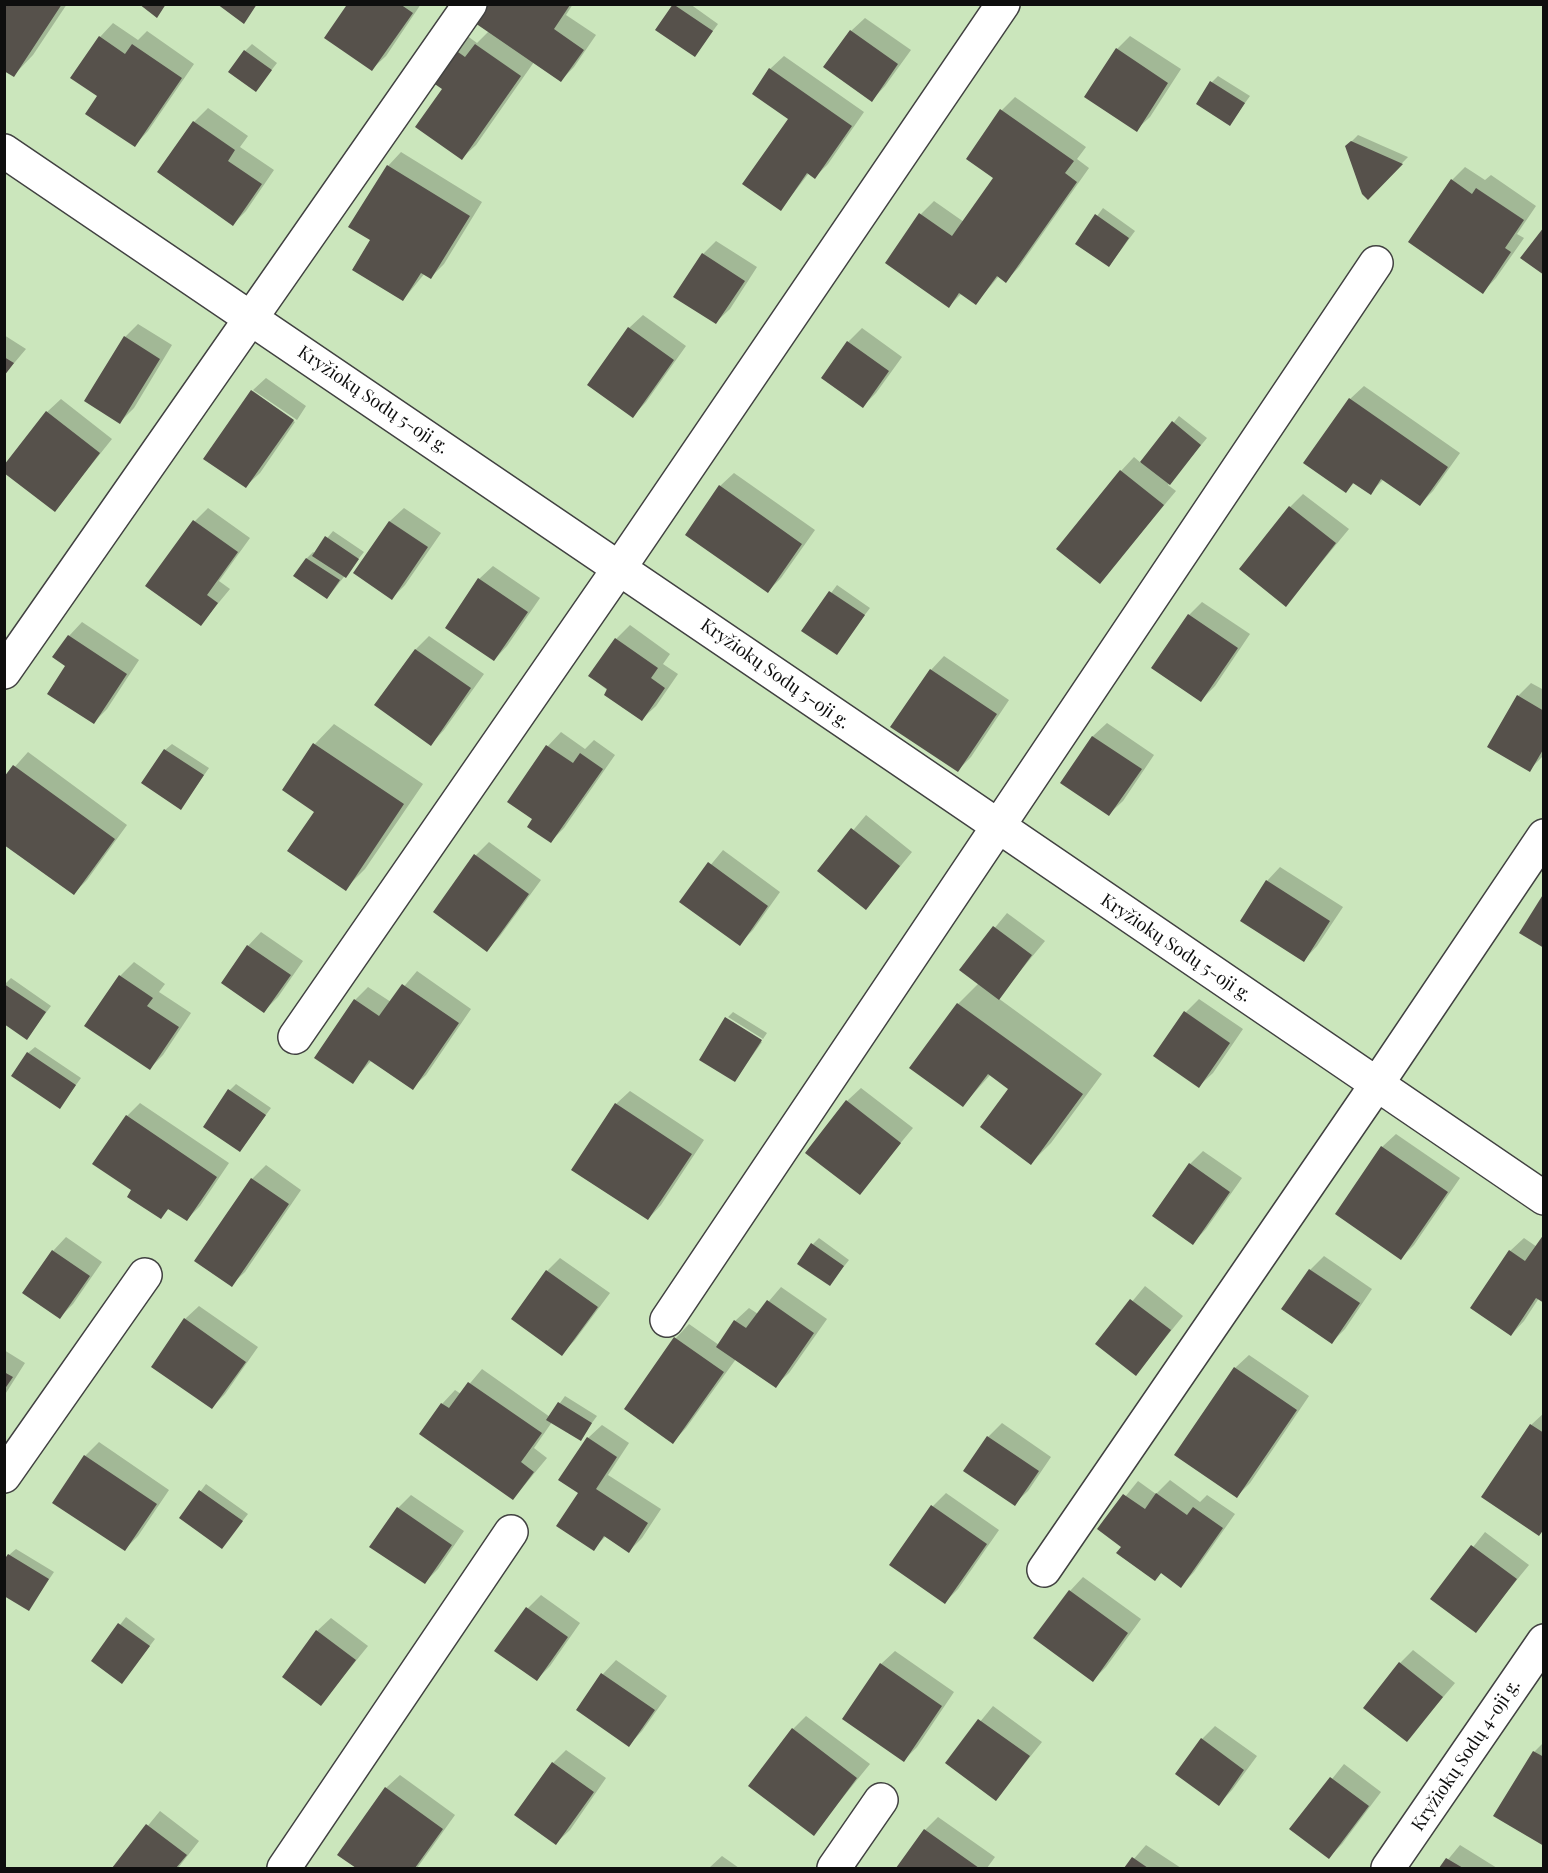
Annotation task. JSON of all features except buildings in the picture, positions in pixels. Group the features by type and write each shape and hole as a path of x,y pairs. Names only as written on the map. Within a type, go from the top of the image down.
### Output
{"street":[{"path":"4,672 470,4"},
{"path":"295,1037 620,567 1003,4"},
{"name":"Kryžiokų Sodų 5-oji g.","path":"4,151 620,567 997,827 1544,1198"},
{"path":"667,1320 1376,263"},
{"path":"1044,1570 1544,836"},
{"path":"4,1476 145,1275"},
{"path":"284,1869 511,1532"},
{"name":"Kryžiokų Sodų 4-oji g.","path":"1388,1869 1544,1641"},
{"path":"834,1869 880,1800"}],"green space":[{"path":"5,5 1543,5 1543,1868 5,1868"}]}
